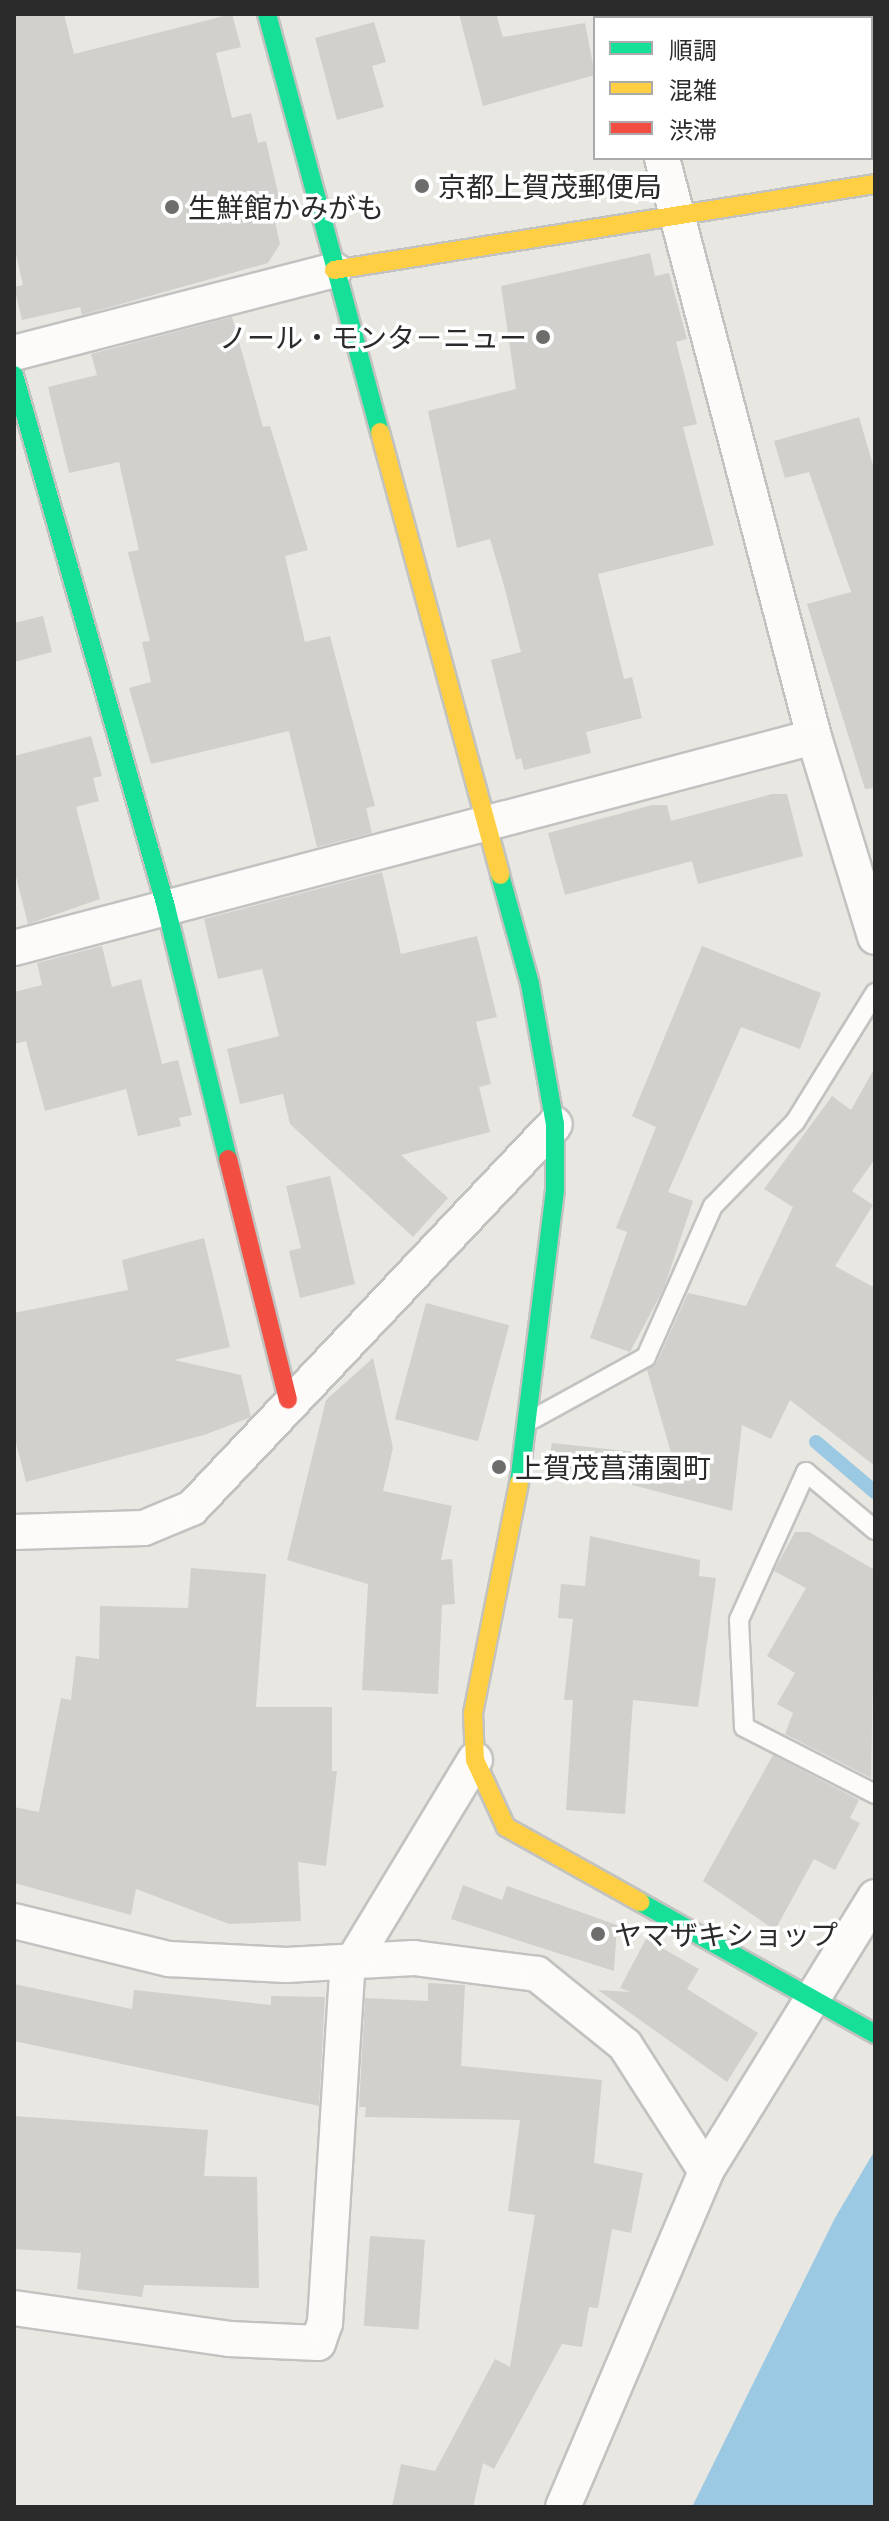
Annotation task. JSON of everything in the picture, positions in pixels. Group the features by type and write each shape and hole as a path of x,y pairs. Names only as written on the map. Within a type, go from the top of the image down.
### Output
{"street":[{"path":"267,14 530,984 555,1124 555,1190 531,1421 473,1713 475,1760 506,1827 875,2034"},
{"path":"663,160 814,737 875,937"},
{"path":"14,353 334,270 875,184"},
{"path":"14,375 166,907 288,1400"},
{"path":"14,948 814,737"},
{"path":"14,1532 144,1528 192,1508 288,1400 555,1124"},
{"path":"14,2308 229,2339 318,2343 325,2323 352,1962 475,1760"},
{"path":"563,2507 706,2171 875,1897"},
{"path":"14,1921 169,1959 352,1962 414,1958 537,1974 625,2045 706,2171"}],"lane":[{"path":"531,1421 646,1357 713,1206 795,1122 875,993"},
{"path":"875,1530 806,1472 739,1620 744,1727 875,1794"}],"water":[{"path":"875,2150 875,2507 692,2507 835,2218"}],"building":[{"path":"14,14 64,14 74,54 232,14 241,47 216,53 232,118 251,113 258,143 266,141 281,206 272,209 280,244 268,263 82,315 80,307 22,320 14,287 23,285 14,247"},
{"path":"459,14 496,14 503,37 585,23 593,76 483,106"},
{"path":"374,22 386,62 372,66 384,107 337,120 315,38"},
{"path":"650,253 655,276 669,273 687,339 676,342 697,424 683,427 714,545 598,574 624,679 632,677 642,718 586,732 591,753 524,770 521,758 516,760 491,660 521,652 503,582 490,539 457,548 428,411 516,389 501,286"},
{"path":"232,317 263,427 270,426 308,550 285,556 305,642 330,636 375,806 366,808 372,833 317,847 289,731 151,764 129,688 151,682 142,642 150,641 128,552 139,550 119,462 69,473 48,387 97,375 91,354"},
{"path":"859,417 875,472 875,788 865,789 807,604 851,592 809,472 785,478 774,441"},
{"path":"43,616 52,652 14,662 14,623"},
{"path":"91,736 102,776 93,778 99,801 76,807 100,899 28,924 14,869 14,756"},
{"path":"772,794 787,794 803,856 698,884 692,861 565,895 548,833 652,805 667,805 671,821"},
{"path":"382,872 401,954 477,936 497,1017 476,1022 491,1084 479,1087 490,1132 401,1155 448,1198 413,1237 290,1124 283,1094 240,1104 227,1049 279,1036 262,969 218,979 204,919"},
{"path":"102,946 112,987 141,979 162,1064 178,1060 192,1115 179,1118 181,1126 138,1136 126,1089 45,1111 26,1041 14,1044 14,992 42,985 37,963"},
{"path":"702,946 821,993 800,1049 741,1027 668,1192 693,1201 664,1288 630,1352 590,1338 627,1232 616,1228 656,1127 632,1116"},
{"path":"875,1067 875,1159 852,1191 873,1205 835,1266 875,1288 875,1466 790,1400 771,1439 742,1425 732,1511 548,1463 552,1443 672,1456 647,1370 657,1362 688,1293 746,1306 793,1207 764,1189 832,1096 851,1110"},
{"path":"330,1176 355,1284 300,1298 289,1251 301,1248 286,1186"},
{"path":"204,1238 230,1347 174,1360 241,1375 251,1417 204,1435 26,1482 14,1435 14,1313 128,1290 122,1260"},
{"path":"426,1303 509,1325 478,1441 395,1419"},
{"path":"373,1358 393,1448 383,1491 452,1506 441,1560 452,1559 455,1604 442,1605 438,1694 362,1690 368,1584 287,1560 326,1400"},
{"path":"795,1532 809,1532 875,1570 871,1778 785,1734 793,1713 777,1704 795,1673 767,1656 806,1588 774,1571"},
{"path":"590,1536 700,1560 699,1576 716,1578 698,1707 633,1700 625,1814 566,1810 573,1700 564,1700 573,1619 558,1618 561,1584 585,1586"},
{"path":"191,1568 266,1574 256,1707 332,1707 332,1771 337,1771 326,1866 298,1862 301,1921 229,1924 136,1889 131,1915 14,1883 14,1807 39,1812 61,1698 71,1700 76,1656 99,1659 100,1606 188,1608"},
{"path":"773,1755 859,1800 850,1818 860,1823 835,1870 814,1859 775,1930 703,1881"},
{"path":"463,1885 502,1900 507,1886 617,1925 614,1971 451,1919"},
{"path":"646,1939 699,1969 687,1989 758,2033 727,2082 598,1990 631,1992 620,1988"},
{"path":"428,1983 465,1985 461,2066 602,2080 594,2163 643,2173 631,2233 612,2229 598,2308 589,2307 582,2347 562,2344 494,2469 483,2463 473,2507 392,2507 401,2464 435,2471 495,2359 510,2367 535,2215 508,2211 520,2120 365,2117 366,2107 359,2107 365,1998 428,2001"},
{"path":"14,1984 132,2009 134,1990 271,2005 271,1996 325,1997 319,2106 14,2041"},
{"path":"14,2116 208,2130 204,2176 257,2177 259,2288 144,2285 142,2297 77,2289 81,2253 14,2249"},
{"path":"370,2236 425,2240 419,2330 364,2326"}],"waterway":[{"path":"816,1442 875,1492"}],"traffic: fast":[{"path":"267,14 380,432"},
{"path":"14,375 166,907 228,1159"},
{"path":"500,875 530,984 555,1124 555,1190 519,1483"},
{"path":"640,1902 875,2034"}],"traffic: slow":[{"path":"334,270 875,184"},
{"path":"380,432 500,875"},
{"path":"519,1483 473,1713 475,1760 506,1827 640,1902"}],"traffic: jam":[{"path":"228,1159 288,1400"}],"place":[{"name":"京都上賀茂郵便局","path":"422,186"},
{"name":"生鮮館かみがも","path":"172,207"},
{"name":"ノール・モンタ－ニュー","path":"543,337"},
{"name":"上賀茂菖蒲園町","path":"499,1467"},
{"name":"ヤマザキショップ","path":"598,1934"}]}
